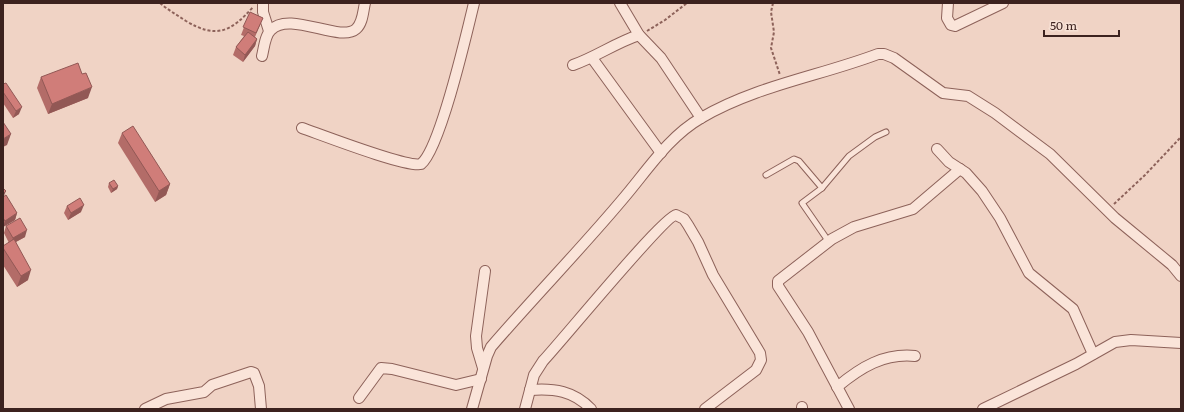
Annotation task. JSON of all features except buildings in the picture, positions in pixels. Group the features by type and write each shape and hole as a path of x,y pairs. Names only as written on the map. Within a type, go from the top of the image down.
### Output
{"street":[{"path":"262,56 269,31 263,12 263,3"},
{"path":"269,31 276,25 288,23 342,32 354,30 360,23 365,3"},
{"path":"302,128 384,156 415,165 421,164 429,156 448,100 474,3"},
{"path":"620,3 639,35 662,58 701,118"},
{"path":"948,3 946,18 952,25 955,26 1003,3"},
{"path":"573,65 592,58 616,44 639,35"},
{"path":"472,409 491,347 622,201 678,134 701,118 723,106 784,84 878,54 889,55 943,93 968,96 995,113 1050,154 1106,210 1172,265 1181,276"},
{"path":"592,58 624,100 661,153"},
{"path":"937,149 944,158 974,181 1000,218 1029,273 1073,309 1093,354"},
{"path":"849,409 808,332 778,286 778,281 781,277 829,242 854,227 913,209 960,169"},
{"path":"525,409 534,375 543,361 647,241 668,219 676,215 684,219 688,225 698,242 713,275 760,353 761,360 756,370 705,409"},
{"path":"484,368 477,348 476,336 485,271"},
{"path":"983,409 1115,342 1132,340 1181,344"},
{"path":"837,387 852,374 889,356 915,356"},
{"path":"359,398 381,368 392,368 456,386 480,379"},
{"path":"145,409 166,399 204,392 212,385 251,372 254,373 258,379 261,409"},
{"path":"530,390 542,389 570,393 585,402 591,409"}],"lane":[{"path":"829,242 802,203 822,188 849,156 874,137 886,132"},
{"path":"766,175 787,161 794,159 799,161 822,188"}],"path":[{"path":"160,3 191,23 213,32 220,32 235,25 257,3"},
{"path":"639,35 666,20 687,3"},
{"path":"773,3 772,12 774,30 771,48 784,84"},
{"path":"1106,210 1145,175 1181,137"}]}
